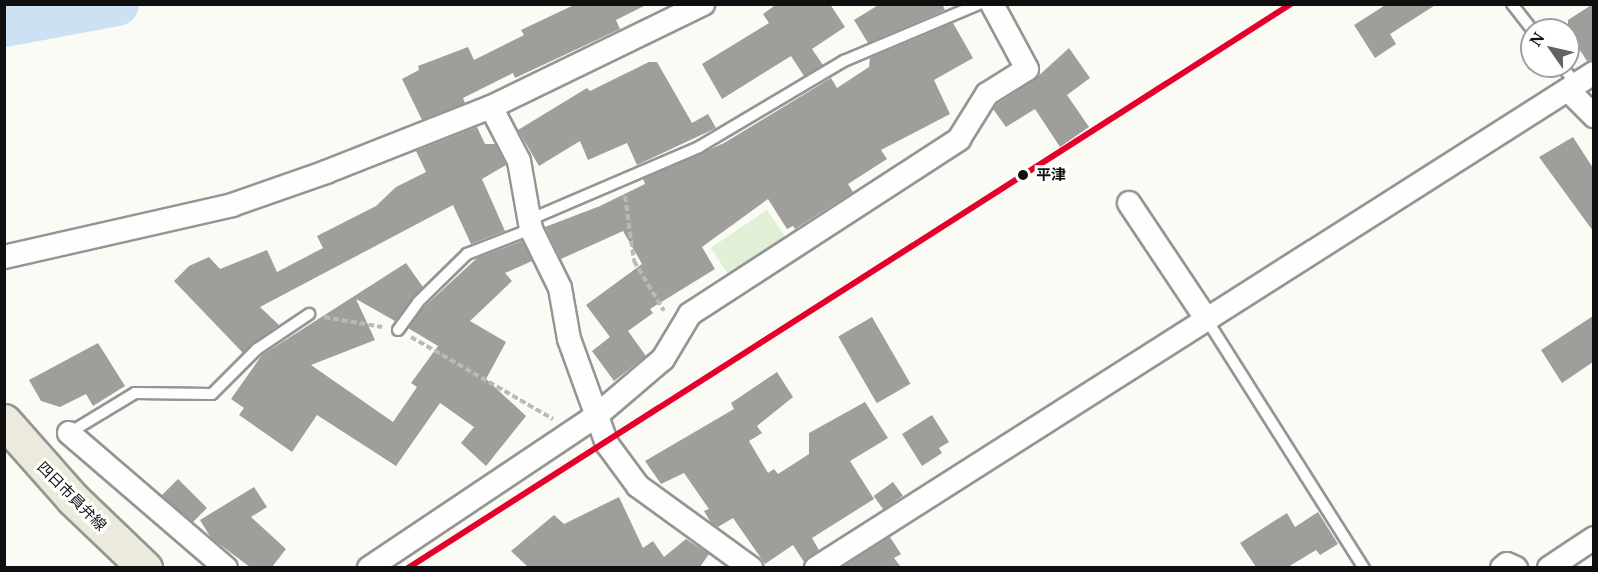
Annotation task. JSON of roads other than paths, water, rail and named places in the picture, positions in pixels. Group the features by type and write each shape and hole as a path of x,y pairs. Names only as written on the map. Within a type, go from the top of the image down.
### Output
{"main road":[{"name":"四日市員弁線","path":"4,421 73,499 145,567"}],"street":[{"path":"4,257 232,205 490,107 703,4"},
{"path":"369,567 532,463 596,416 663,359 682,332 690,314 944,151 970,126 987,94 1027,69 992,4"},
{"path":"816,567 1579,82 1593,116"},
{"path":"490,107 519,161 530,224 560,288 569,339 607,444 638,486 751,567"},
{"path":"1129,203 1207,320"},
{"path":"69,433 226,567"},
{"path":"1549,567 1593,538"},
{"path":"1502,567 1507,564 1516,567"}],"lane":[{"path":"398,330 418,302 467,254 699,147 844,61 979,4"},
{"path":"1512,4 1523,18"},
{"path":"69,433 135,393 212,394 257,349 309,314"},
{"path":"1207,320 1364,567"}],"waterway":[{"path":"4,25 117,4"}],"place":[{"name":"平津","path":"1023,175"}]}
